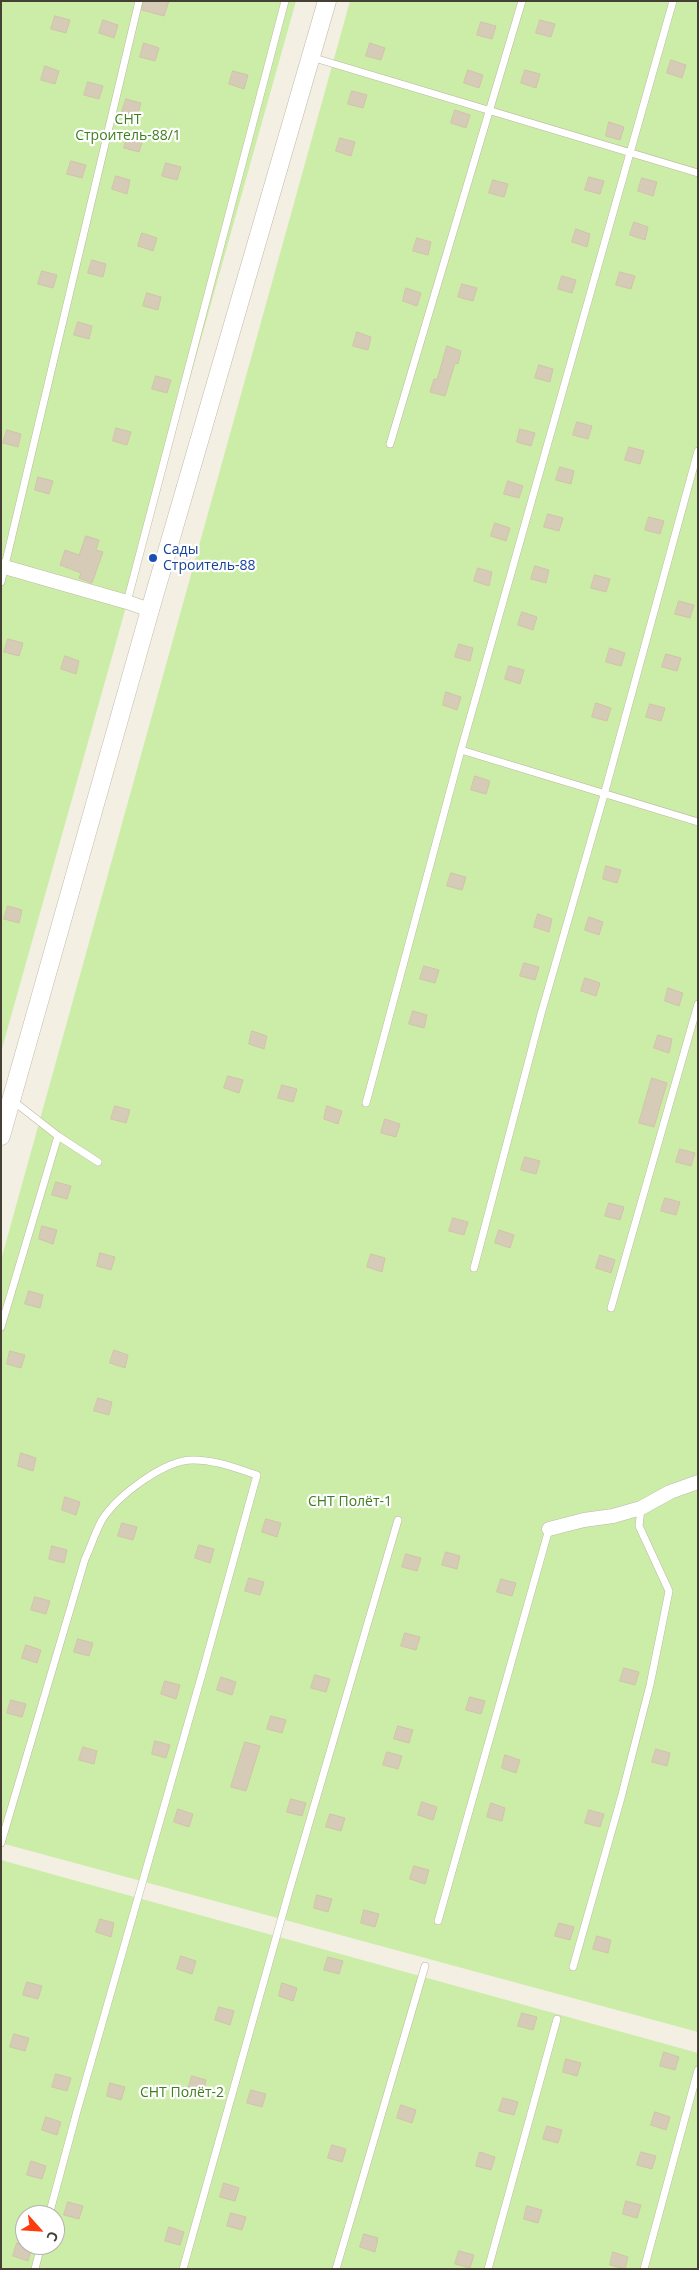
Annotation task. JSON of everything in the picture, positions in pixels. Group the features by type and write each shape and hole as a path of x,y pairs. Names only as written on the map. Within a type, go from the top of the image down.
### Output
{"street":[{"path":"1,1136 150,610 327,1"},
{"path":"3,566 150,610"},
{"path":"549,1529 641,1508 670,1492 698,1482"}],"lane":[{"path":"1,582 3,566 139,1"},
{"path":"127,602 285,1"},
{"path":"390,444 522,1"},
{"path":"366,1103 461,750 674,1"},
{"path":"311,57 698,173"},
{"path":"474,1268 541,1014 604,795 698,451"},
{"path":"461,750 698,822"},
{"path":"611,1308 698,1004"},
{"path":"11,1100 58,1136 98,1162"},
{"path":"1,1326 58,1136"},
{"path":"1,1843 85,1559 102,1520 116,1503 165,1467 191,1460 218,1462 256,1475 202,1674 52,2205"},
{"path":"573,1967 645,1704 669,1591 639,1526 641,1508"},
{"path":"183,2269 290,1888 398,1520"},
{"path":"438,1921 549,1529"},
{"path":"336,2269 425,1966"},
{"path":"488,2269 558,2019"},
{"path":"644,2269 698,2070"},
{"path":"35,2269 38,2255"}],"green space":[{"name":"СНТ Строитель-88/1","path":"1,1 296,1 1,1052"},
{"name":"СНТ Полёт-1","path":"350,1 698,1 698,2032 1,1843 1,1260"},
{"name":"СНТ Полёт-2","path":"1,1860 698,2053 698,2269 1,2269"}],"building":[{"path":"144,1 169,1 164,16 142,10"},
{"path":"55,16 70,20 66,33 51,29"},
{"path":"103,20 118,25 114,38 99,33"},
{"path":"540,20 555,24 551,37 536,33"},
{"path":"481,22 496,26 492,39 477,35"},
{"path":"144,43 159,48 155,61 140,57"},
{"path":"370,43 385,48 381,60 366,56"},
{"path":"671,60 686,65 682,78 667,73"},
{"path":"45,66 59,71 55,84 41,80"},
{"path":"468,70 483,75 479,88 464,83"},
{"path":"525,70 540,74 536,88 521,83"},
{"path":"233,71 248,75 244,89 229,84"},
{"path":"88,82 103,86 99,99 84,95"},
{"path":"352,91 367,95 363,108 348,104"},
{"path":"126,99 141,103 137,117 122,112"},
{"path":"455,110 470,115 466,128 451,123"},
{"path":"609,122 624,127 620,140 606,136"},
{"path":"128,135 143,139 139,152 124,148"},
{"path":"340,138 355,142 351,156 336,151"},
{"path":"71,161 86,165 82,178 67,174"},
{"path":"166,163 181,167 177,180 162,176"},
{"path":"116,176 130,180 127,194 112,189"},
{"path":"589,177 604,181 600,194 585,190"},
{"path":"642,178 657,182 653,196 638,191"},
{"path":"493,180 508,184 504,197 489,193"},
{"path":"634,222 648,227 645,240 630,235"},
{"path":"576,229 590,234 587,247 572,242"},
{"path":"142,233 157,238 153,251 138,246"},
{"path":"417,238 431,242 428,255 413,251"},
{"path":"92,260 106,264 103,277 88,273"},
{"path":"42,271 57,275 53,288 38,284"},
{"path":"620,272 635,276 631,289 616,285"},
{"path":"562,276 576,280 572,293 558,289"},
{"path":"462,284 477,288 473,301 458,297"},
{"path":"406,288 421,293 417,306 403,301"},
{"path":"147,293 161,297 158,310 143,306"},
{"path":"78,322 92,326 89,339 74,335"},
{"path":"357,332 371,337 368,350 353,346"},
{"path":"447,346 461,351 458,364 455,363 445,396 430,392 434,379 437,379"},
{"path":"539,365 553,369 550,382 535,378"},
{"path":"156,376 171,380 167,393 152,389"},
{"path":"577,422 592,426 588,439 573,435"},
{"path":"116,428 131,432 127,445 113,441"},
{"path":"520,429 535,433 531,446 517,442"},
{"path":"7,430 21,434 18,447 3,443"},
{"path":"629,447 644,451 640,464 625,460"},
{"path":"560,467 574,471 571,484 556,480"},
{"path":"38,477 53,481 49,494 35,490"},
{"path":"508,481 523,486 519,498 504,494"},
{"path":"548,514 563,518 559,531 544,527"},
{"path":"649,517 664,521 660,534 645,530"},
{"path":"495,523 510,528 506,541 491,536"},
{"path":"86,536 99,540 96,550 103,552 92,583 79,578 81,573 60,565 65,550 79,555"},
{"path":"535,566 549,570 546,583 531,579"},
{"path":"478,568 492,572 489,586 474,581"},
{"path":"595,575 610,579 606,592 591,588"},
{"path":"679,601 694,605 690,618 675,614"},
{"path":"522,612 537,617 533,630 518,625"},
{"path":"8,639 23,643 19,656 4,652"},
{"path":"459,644 473,648 470,661 455,657"},
{"path":"610,648 625,653 621,666 606,662"},
{"path":"666,654 681,658 677,671 662,667"},
{"path":"65,656 79,661 76,674 61,669"},
{"path":"509,666 524,670 520,684 505,679"},
{"path":"446,692 461,697 457,710 443,705"},
{"path":"596,703 611,708 607,721 592,717"},
{"path":"650,704 665,708 661,721 646,717"},
{"path":"475,776 490,781 486,794 471,790"},
{"path":"606,866 621,870 617,883 603,879"},
{"path":"451,873 466,877 462,890 447,886"},
{"path":"8,906 22,910 19,923 4,919"},
{"path":"538,914 552,919 549,932 534,927"},
{"path":"589,917 603,922 599,935 585,930"},
{"path":"524,963 539,967 535,980 520,976"},
{"path":"424,966 439,970 435,983 420,979"},
{"path":"585,978 600,983 596,996 581,991"},
{"path":"668,988 683,993 679,1006 665,1001"},
{"path":"413,1011 427,1015 424,1028 409,1024"},
{"path":"252,1031 267,1036 264,1049 249,1044"},
{"path":"658,1035 672,1039 669,1053 654,1048"},
{"path":"228,1076 243,1080 239,1093 224,1088"},
{"path":"652,1078 667,1083 654,1127 639,1123"},
{"path":"282,1085 297,1089 293,1102 278,1098"},
{"path":"115,1106 130,1110 126,1123 111,1119"},
{"path":"327,1106 342,1111 338,1124 324,1119"},
{"path":"385,1119 400,1124 396,1137 381,1133"},
{"path":"680,1149 695,1153 691,1166 676,1162"},
{"path":"525,1157 540,1161 536,1174 521,1170"},
{"path":"56,1182 71,1186 67,1199 52,1195"},
{"path":"665,1198 680,1202 676,1215 661,1211"},
{"path":"609,1203 624,1207 620,1220 605,1216"},
{"path":"453,1218 468,1222 464,1235 449,1231"},
{"path":"42,1226 57,1230 53,1244 39,1239"},
{"path":"499,1230 514,1235 510,1248 495,1243"},
{"path":"100,1253 115,1257 111,1270 97,1266"},
{"path":"371,1254 385,1258 382,1272 367,1267"},
{"path":"600,1255 615,1260 611,1273 596,1268"},
{"path":"29,1291 43,1295 40,1308 25,1304"},
{"path":"114,1350 128,1355 125,1368 110,1363"},
{"path":"10,1351 25,1355 21,1368 7,1364"},
{"path":"98,1398 112,1402 109,1415 94,1411"},
{"path":"21,1453 36,1458 33,1471 18,1466"},
{"path":"65,1497 80,1502 76,1515 62,1510"},
{"path":"266,1519 281,1523 277,1537 262,1532"},
{"path":"122,1523 137,1527 133,1540 118,1536"},
{"path":"199,1545 214,1549 210,1563 195,1558"},
{"path":"52,1546 67,1550 64,1563 49,1559"},
{"path":"446,1552 460,1556 457,1569 442,1565"},
{"path":"406,1554 421,1558 417,1571 402,1567"},
{"path":"249,1578 264,1582 260,1595 245,1591"},
{"path":"501,1579 516,1583 512,1596 497,1592"},
{"path":"35,1597 50,1601 46,1614 31,1610"},
{"path":"405,1633 420,1637 416,1650 401,1646"},
{"path":"78,1639 93,1643 89,1656 74,1652"},
{"path":"26,1645 41,1650 37,1663 22,1658"},
{"path":"624,1668 639,1672 635,1685 620,1681"},
{"path":"315,1675 330,1679 326,1692 311,1688"},
{"path":"221,1677 236,1682 232,1695 217,1690"},
{"path":"165,1681 180,1685 176,1699 161,1694"},
{"path":"470,1697 485,1701 481,1714 466,1710"},
{"path":"11,1700 26,1704 22,1717 7,1713"},
{"path":"271,1716 286,1720 282,1733 267,1729"},
{"path":"398,1726 413,1730 409,1743 394,1739"},
{"path":"155,1741 170,1745 166,1758 152,1754"},
{"path":"245,1742 260,1746 246,1791 231,1787"},
{"path":"83,1747 97,1751 94,1764 79,1760"},
{"path":"656,1749 670,1753 667,1766 652,1762"},
{"path":"387,1752 402,1756 398,1769 383,1765"},
{"path":"505,1755 520,1760 516,1773 502,1768"},
{"path":"291,1799 306,1803 302,1816 287,1812"},
{"path":"422,1802 437,1807 433,1820 418,1815"},
{"path":"491,1803 505,1808 502,1821 487,1817"},
{"path":"178,1809 193,1814 189,1827 174,1822"},
{"path":"589,1810 604,1814 600,1827 585,1823"},
{"path":"330,1814 345,1818 341,1831 326,1827"},
{"path":"414,1866 429,1870 425,1884 410,1879"},
{"path":"317,1895 332,1899 328,1912 314,1908"},
{"path":"364,1910 379,1914 375,1927 361,1923"},
{"path":"100,1919 114,1923 111,1937 96,1932"},
{"path":"559,1923 574,1927 570,1940 555,1936"},
{"path":"597,1936 611,1940 608,1953 593,1949"},
{"path":"181,1956 196,1961 192,1974 177,1969"},
{"path":"328,1957 343,1961 339,1974 324,1970"},
{"path":"27,1982 42,1986 38,1999 23,1995"},
{"path":"282,1983 297,1988 293,2001 279,1996"},
{"path":"219,2007 234,2011 230,2025 215,2020"},
{"path":"522,2013 537,2017 533,2030 518,2026"},
{"path":"14,2034 29,2038 25,2051 10,2047"},
{"path":"664,2052 679,2057 675,2070 660,2066"},
{"path":"566,2059 581,2063 577,2076 563,2072"},
{"path":"56,2074 71,2078 67,2091 52,2087"},
{"path":"192,2076 206,2080 203,2094 188,2089"},
{"path":"110,2083 125,2087 121,2100 107,2096"},
{"path":"251,2090 266,2094 262,2107 247,2103"},
{"path":"503,2098 518,2102 514,2115 499,2111"},
{"path":"401,2105 416,2110 412,2123 397,2118"},
{"path":"655,2112 670,2117 666,2130 651,2125"},
{"path":"46,2117 61,2122 57,2135 42,2130"},
{"path":"547,2126 562,2130 558,2143 543,2139"},
{"path":"332,2145 346,2149 342,2162 328,2158"},
{"path":"480,2152 495,2157 491,2170 476,2166"},
{"path":"641,2152 656,2156 652,2169 637,2165"},
{"path":"31,2161 46,2166 42,2179 27,2175"},
{"path":"224,2183 239,2188 235,2201 220,2197"},
{"path":"626,2201 641,2205 637,2218 623,2214"},
{"path":"68,2202 83,2206 79,2219 65,2215"},
{"path":"527,2206 542,2210 538,2223 524,2219"},
{"path":"231,2213 246,2217 242,2230 227,2226"},
{"path":"169,2227 184,2232 180,2245 165,2241"},
{"path":"364,2234 378,2238 375,2252 360,2247"},
{"path":"15,2250 15,2255 30,2255 28,2261 13,2256"},
{"path":"459,2251 474,2255 470,2268 455,2264"},
{"path":"613,2252 628,2257 625,2269 610,2265"}],"place":[{"name":"Сады Строитель-88","path":"153,558"}]}
